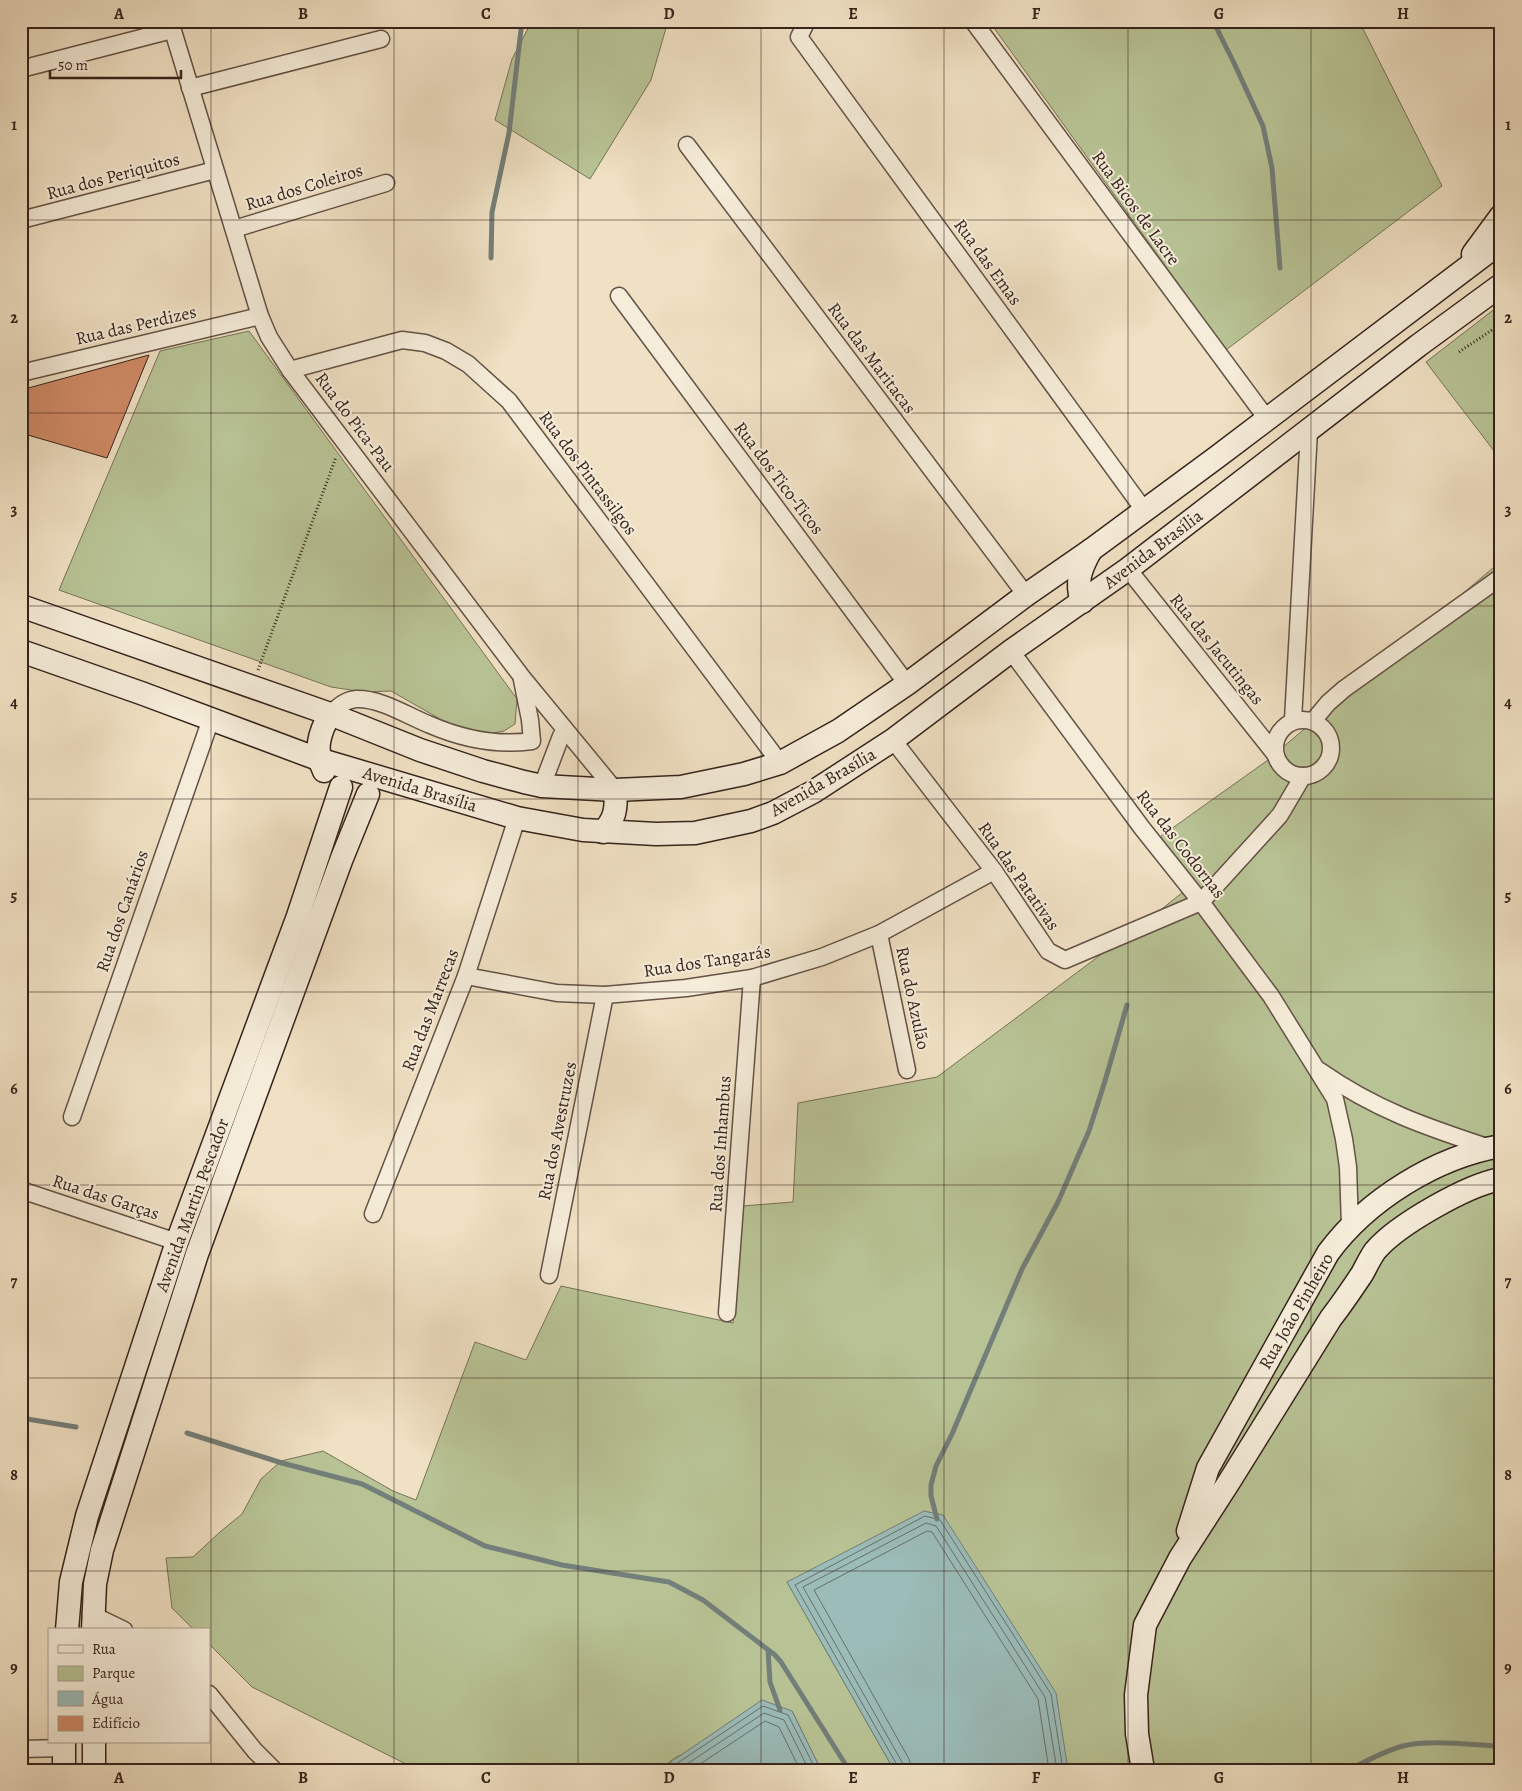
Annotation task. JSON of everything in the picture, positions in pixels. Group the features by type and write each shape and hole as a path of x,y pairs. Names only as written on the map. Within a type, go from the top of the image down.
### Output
{"street":[{"name":"Rua das Emas","path":"807,21 799,37 1144,510"},
{"name":"Rua Bicos de Lacre","path":"973,21 1267,419"},
{"path":"21,69 171,26"},
{"name":"Rua do Pica-Pau","path":"171,26 260,316 269,337 290,370 564,735 615,790"},
{"path":"190,88 381,39"},
{"name":"Rua das Maritacas","path":"687,145 1026,595"},
{"name":"Rua dos Periquitos","path":"21,220 215,170"},
{"name":"Rua dos Coleiros","path":"234,229 386,183"},
{"path":"1461,270 1501,216"},
{"name":"Avenida Brasília","path":"21,606 330,714 420,750 483,771 542,786 615,790 681,787 720,780 780,763 838,731 907,684 1026,595 1091,550 1267,419 1461,270 1501,242"},
{"name":"Avenida Brasília","path":"21,652 318,759 517,818 603,832 656,834 695,833 751,821 773,813 813,792 893,740 1011,651 1128,569 1419,345 1501,285"},
{"name":"Rua dos Tico-Ticos","path":"619,296 907,684"},
{"name":"Rua das Perdizes","path":"21,373 260,316"},
{"name":"Rua dos Pintassilgos","path":"290,370 402,340 425,343 446,351 468,364 509,401 780,763"},
{"path":"1293,720 1309,431"},
{"path":"1082,602 1078,590 1079,578 1082,565 1091,550"},
{"name":"Rua das Jacutingas","path":"1128,569 1275,754"},
{"path":"1313,721 1328,703 1344,689 1501,577"},
{"path":"986,626 994,631 1011,651"},
{"name":"Rua das Codornas","path":"1011,651 1142,828 1201,902 1271,996 1294,1032 1334,1100 1344,1139 1348,1166 1350,1227"},
{"path":"522,677 532,741"},
{"path":"397,782 378,792 368,794 349,791 327,776 318,759 321,734 330,714 346,702 358,699 385,706 430,725 496,743 514,744 564,735"},
{"name":"Rua dos Canários","path":"72,1117 211,719"},
{"path":"1293,720 1313,721 1322,726 1328,733 1331,742 1331,752 1328,762 1322,770 1313,774 1294,775 1285,770 1279,763 1275,754 1274,744 1284,726 1293,720"},
{"path":"542,786 564,735"},
{"name":"Rua das Patativas","path":"893,740 994,871 1048,951 1065,960 1201,902"},
{"path":"1201,902 1280,815 1303,776"},
{"name":"Avenida Martin Pescador","path":"67,1628 71,1582 87,1516 177,1242 298,916 341,787"},
{"path":"603,832 609,825 616,810 615,790"},
{"name":"Avenida Martin Pescador","path":"93,1622 95,1584 102,1550 197,1254 342,858 368,794"},
{"name":"Rua das Marrecas","path":"373,1214 466,976 517,818"},
{"name":"Rua dos Tangarás","path":"466,976 557,993 605,995 686,988 752,978 822,957 879,934 994,871"},
{"name":"Rua do Azulão","path":"879,934 907,1070"},
{"name":"Rua dos Inhambus","path":"727,1314 752,978"},
{"name":"Rua dos Avestruzes","path":"549,1275 605,995"},
{"name":"Rua das Codornas","path":"1312,1065 1339,1084 1384,1109 1434,1130 1495,1147"},
{"name":"Rua João Pinheiro","path":"1180,1558 1208,1468 1328,1254 1340,1238 1380,1202 1408,1182 1462,1156 1495,1147"},
{"name":"Rua João Pinheiro","path":"1144,1770 1137,1734 1136,1695 1145,1625 1180,1558 1331,1318 1376,1251 1397,1232 1428,1211 1467,1191 1501,1179"},
{"name":"Rua das Garças","path":"21,1190 177,1242"},
{"path":"93,1622 116,1628"},
{"path":"210,1695 274,1770"},
{"path":"94,1744 94,1770"},
{"path":"21,1749 64,1745 64,1770"}],"path":[{"path":"1459,352 1501,324"},
{"path":"252,687 343,439"}],"green space":[{"path":"532,21 668,21 651,80 590,179 495,120 512,59"},
{"path":"989,21 1359,21 1442,186 1226,350"},
{"path":"1501,304 1501,460 1426,362"},
{"path":"249,331 517,699 515,724 504,731 488,734 468,731 440,719 391,691 364,692 331,687 59,590 160,351"},
{"path":"1501,561 1501,1770 1068,1770 1067,1767 787,1582 894,1770 821,1770 792,1711 676,1757 659,1770 418,1770 252,1687 210,1645 210,1628 192,1628 172,1608 166,1558 193,1557 242,1514 261,1479 281,1461 323,1451 393,1491 416,1500 475,1342 526,1360 561,1286 733,1323 742,1206 793,1202 798,1103 937,1077 1183,892 1150,844 1268,760"}],"water":[{"path":"924,1511 943,1515 1056,1693 1068,1770 894,1770 787,1582"},
{"path":"762,1700 792,1711 821,1770 659,1770"}],"building":[{"path":"149,355 107,458 21,433 21,390"}],"waterway":[{"path":"491,258 492,212 509,133 522,21"},
{"path":"1213,21 1263,126 1272,168 1280,268"},
{"path":"937,1519 931,1496 931,1485 936,1466 952,1434 1022,1269 1058,1202 1089,1131 1127,1005"},
{"path":"21,1418 76,1427"},
{"path":"187,1433 282,1463 362,1484 485,1546 562,1565 669,1582 703,1600 775,1655 849,1770"},
{"path":"768,1650 770,1682 780,1710"},
{"path":"1349,1770 1375,1756 1413,1744 1438,1743 1501,1746"}]}
